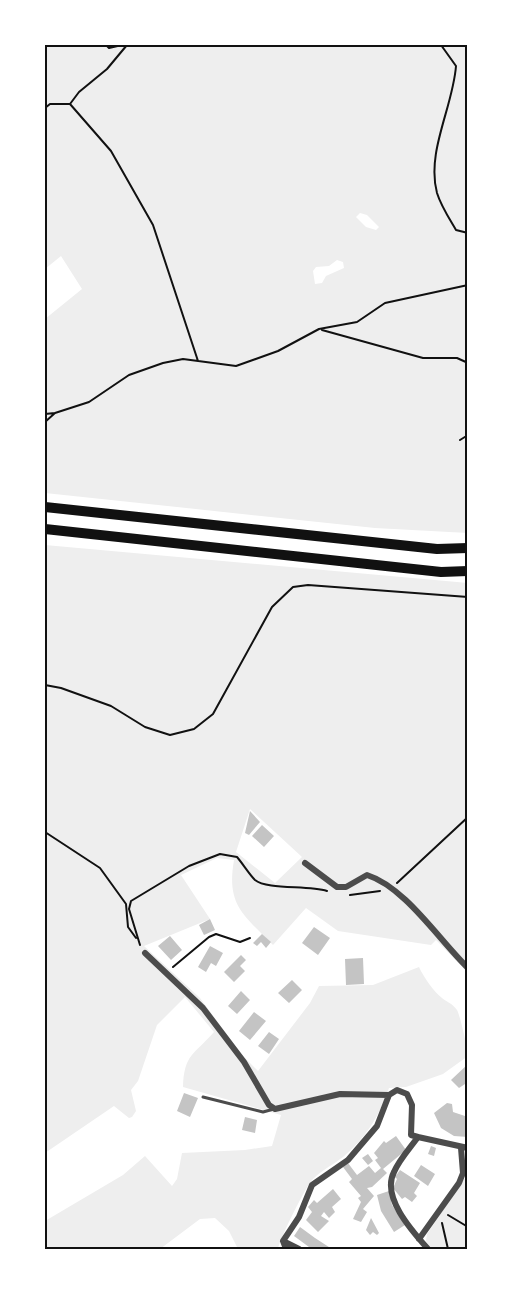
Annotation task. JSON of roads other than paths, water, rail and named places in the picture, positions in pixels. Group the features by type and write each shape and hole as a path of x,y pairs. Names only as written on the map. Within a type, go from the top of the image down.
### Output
{"highway":[{"path":"45,507 437,549 468,548"},
{"path":"45,529 441,572 468,571"}],"street":[{"path":"305,863 337,887 346,887 367,875 376,878 407,901 468,968"},
{"path":"145,953 203,1008 243,1062 263,1098 275,1109 340,1094 389,1095 398,1090 407,1094 412,1105 411,1135 465,1148 463,1173 419,1239"},
{"path":"286,1249 284,1241 299,1217 312,1185 348,1160 377,1126 389,1095"},
{"path":"418,1137 393,1173 391,1189 396,1204 428,1249"},
{"path":"284,1241 299,1249"}],"lane":[{"path":"203,1097 263,1112 275,1109"}]}
